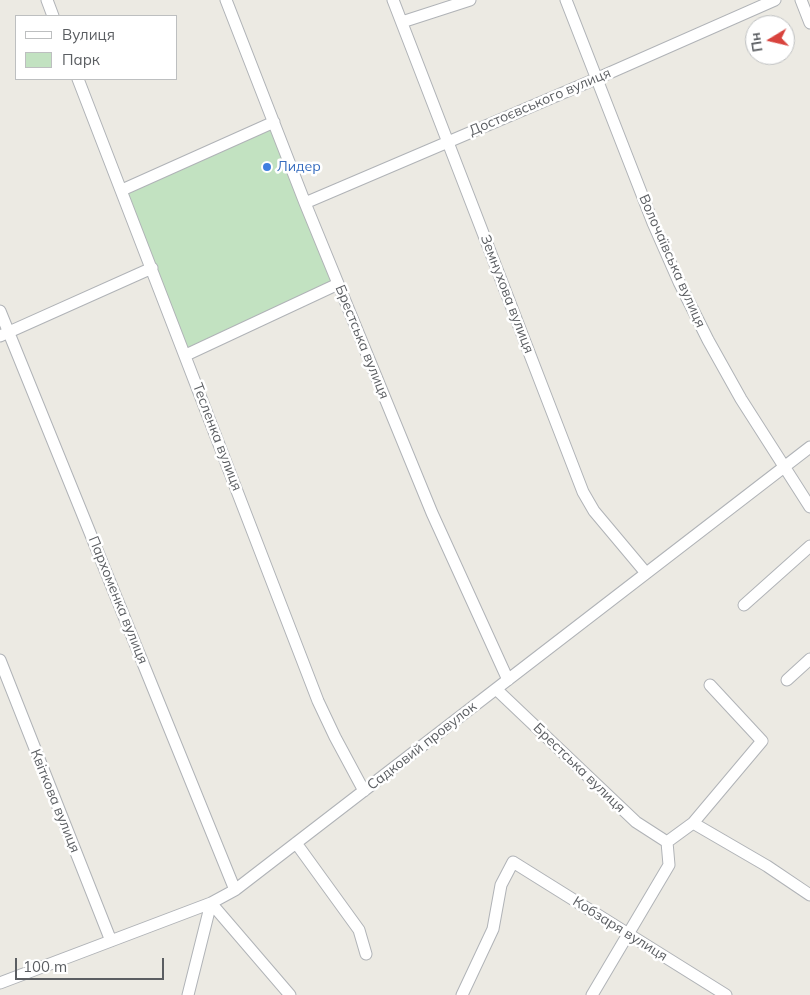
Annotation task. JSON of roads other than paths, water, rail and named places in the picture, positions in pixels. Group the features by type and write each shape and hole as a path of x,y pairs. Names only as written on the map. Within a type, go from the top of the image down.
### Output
{"street":[{"path":"47,0 54,15"},
{"name":"Брестська вулиця","path":"226,0 305,203 432,513 508,680"},
{"name":"Земнухова вулиця","path":"393,0 583,492 594,511 646,574"},
{"path":"402,22 470,0"},
{"name":"Волочаївська вулиця","path":"566,0 653,223 679,282 736,390 810,507"},
{"name":"Достоєвського вулиця","path":"305,203 598,78 774,0"},
{"path":"801,0 810,23"},
{"name":"Тесленка вулиця","path":"78,80 318,701 334,737 364,791"},
{"path":"122,190 274,122"},
{"path":"4,334 152,268"},
{"path":"186,355 338,284"},
{"name":"Пархоменка вулиця","path":"0,311 4,334 235,890"},
{"name":"Садковий провулок","path":"0,983 212,903 235,890 810,447"},
{"path":"744,605 810,546"},
{"path":"787,680 810,659"},
{"name":"Квіткова вулиця","path":"0,660 111,941"},
{"path":"592,995 669,865 667,842 693,823 762,741 710,685"},
{"name":"Брестська вулиця","path":"496,689 636,822 667,842"},
{"path":"693,823 767,866 810,895"},
{"path":"296,843 358,930 366,954"},
{"name":"Кобзаря вулиця","path":"462,995 492,929 501,886 513,862 726,995"},
{"path":"188,995 212,903"},
{"path":"212,903 290,995"}],"place":[{"name":"Лидер","path":"267,167"}]}
